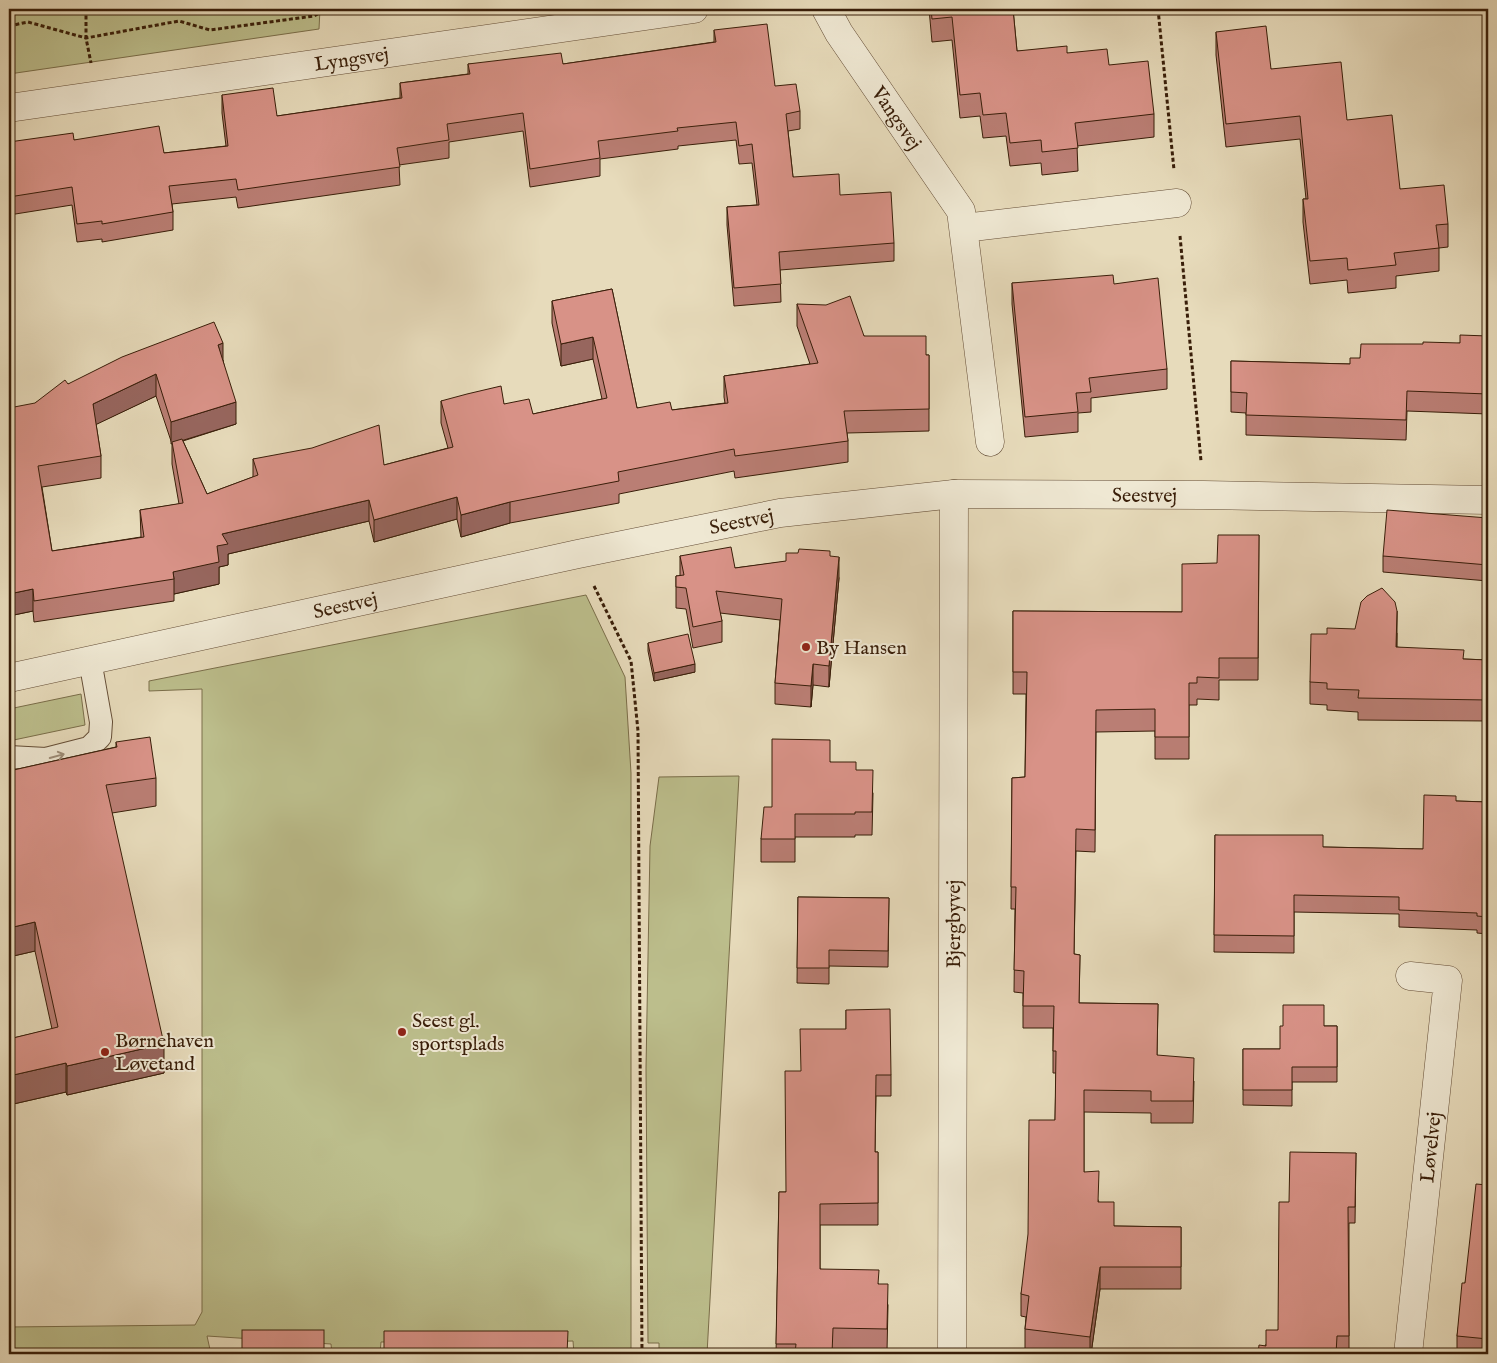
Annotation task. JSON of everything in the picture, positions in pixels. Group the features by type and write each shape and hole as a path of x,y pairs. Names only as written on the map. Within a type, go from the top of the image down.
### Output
{"street":[{"name":"Lyngsvej","path":"9,108 694,9"},
{"name":"Vangsvej","path":"826,9 860,64 961,212 990,442"},
{"path":"964,228 1177,203"},
{"name":"Seestvej","path":"9,678 578,554 780,513 954,494 1204,495 1488,500"},
{"name":"Bjergbyvej","path":"952,1354 954,494"},
{"name":"Løvelvej","path":"1408,1354 1448,980 1410,976"}],"lane":[{"path":"9,757 46,759 89,748 100,737 101,722 90,660"}],"path":[{"path":"86,9 86,38 96,95"},
{"path":"9,26 28,22 86,38 179,21 210,30 314,16 327,9"},
{"path":"1158,9 1204,495"},
{"path":"578,554 631,661 638,731 642,1354"}],"green space":[{"path":"9,9 320,9 319,29 9,74"},
{"name":"Seest gl. sportsplads","path":"586,595 625,677 631,773 631,1354 574,1354 573,1341 484,1343 483,1354 468,1341 381,1342 380,1354 332,1354 331,1344 207,1336 211,1354 9,1354 9,1327 195,1325 202,1312 202,689 149,691 149,681"},
{"path":"81,694 85,725 9,741 9,709"},
{"path":"739,776 707,1354 659,1354 659,1343 648,1343 646,1068 650,846 659,777"}],"building":[{"path":"931,9 1013,9 1017,51 1067,46 1067,53 1107,49 1109,65 1148,61 1154,114 1075,123 1078,148 1042,152 1041,140 1010,143 1006,113 983,115 980,93 960,95 952,17 932,19"},
{"path":"767,24 775,86 796,84 800,111 786,114 793,177 839,174 840,195 891,192 894,243 779,252 781,284 734,288 727,207 759,205 752,144 739,146 736,122 677,128 678,131 598,141 600,158 530,169 523,113 447,124 449,140 397,148 400,167 238,190 236,179 169,186 173,212 102,224 102,221 77,224 72,187 9,197 9,142 73,133 74,140 159,126 164,153 228,146 222,95 273,88 277,116 402,98 400,83 470,74 468,64 561,53 563,64 716,42 714,30"},
{"path":"1266,26 1271,69 1341,62 1347,120 1392,115 1400,189 1444,185 1448,224 1436,225 1439,248 1394,253 1396,265 1348,270 1347,258 1310,261 1303,199 1308,199 1300,116 1226,124 1216,32"},
{"path":"1113,275 1114,284 1158,278 1167,369 1089,378 1091,392 1076,393 1078,412 1025,417 1012,283"},
{"path":"612,289 637,408 670,402 672,410 728,403 724,376 818,363 797,304 826,305 850,296 864,336 926,336 926,355 929,355 929,409 844,411 848,441 735,456 734,449 618,472 619,481 510,502 461,515 457,497 374,520 369,500 222,534 228,544 217,546 219,562 173,572 174,579 34,601 33,589 9,594 9,408 35,403 65,380 68,384 122,357 214,322 223,343 218,345 236,402 171,422 156,374 93,404 101,456 38,466 52,551 144,537 140,510 183,503 172,442 182,439 207,494 258,475 253,459 312,448 379,425 384,465 453,447 441,401 467,394 501,386 504,404 529,399 533,414 607,398 593,337 561,344 552,301"},
{"path":"1460,335 1488,336 1488,394 1407,391 1406,420 1246,415 1247,393 1231,392 1231,361 1350,364 1350,358 1360,358 1361,344 1460,343"},
{"path":"1387,510 1488,518 1488,565 1383,556"},
{"path":"1218,535 1259,535 1258,658 1219,658 1219,678 1197,677 1197,683 1189,683 1189,737 1155,737 1155,709 1096,710 1095,830 1076,829 1074,954 1080,955 1079,1003 1158,1004 1157,1055 1194,1058 1193,1101 1151,1101 1151,1091 1084,1090 1084,1172 1099,1171 1098,1202 1114,1202 1114,1226 1181,1227 1181,1267 1100,1267 1090,1337 1025,1329 1029,1296 1021,1294 1028,1234 1029,1120 1055,1120 1056,1051 1053,1051 1054,1006 1023,1006 1024,971 1014,970 1016,887 1011,887 1012,778 1025,777 1027,672 1013,672 1013,611 1182,612 1182,564 1217,563"},
{"path":"731,547 735,568 786,561 786,553 798,553 799,549 830,551 830,556 839,557 829,666 813,664 811,686 775,683 782,599 716,591 722,621 693,627 686,588 676,587 676,576 684,575 680,556"},
{"path":"1382,588 1395,602 1397,611 1396,647 1464,650 1463,659 1488,660 1488,700 1358,698 1359,690 1327,689 1327,683 1310,682 1311,634 1327,634 1327,628 1355,629 1361,602 1367,596"},
{"path":"688,634 695,664 654,673 648,643"},
{"path":"150,737 156,778 106,785 164,1044 67,1066 66,1063 9,1076 9,1039 58,1027 35,922 9,928 9,771 117,747 116,742"},
{"path":"772,739 830,740 830,762 856,762 856,770 873,770 872,812 855,812 855,814 795,814 795,839 761,839 764,807 772,807"},
{"path":"1424,795 1456,796 1456,801 1488,802 1488,917 1477,916 1477,913 1399,910 1399,897 1294,895 1294,936 1214,935 1215,835 1323,835 1323,847 1423,849"},
{"path":"798,897 889,898 888,951 829,950 829,968 797,968"},
{"path":"1283,1005 1324,1005 1324,1026 1337,1026 1337,1067 1292,1067 1292,1090 1243,1090 1243,1049 1280,1049 1280,1026 1283,1026"},
{"path":"890,1009 891,1075 876,1075 875,1152 878,1152 878,1203 820,1204 820,1269 879,1270 878,1284 888,1284 887,1329 833,1328 832,1354 795,1354 796,1344 776,1344 779,1192 786,1192 785,1071 801,1071 800,1029 846,1029 846,1010"},
{"path":"1290,1152 1356,1153 1355,1207 1348,1207 1349,1336 1337,1336 1336,1354 1258,1354 1259,1345 1266,1346 1266,1330 1278,1330 1279,1202 1289,1202"},
{"path":"1476,1184 1488,1185 1488,1339 1457,1336 1462,1283 1465,1283"},
{"path":"242,1330 324,1330 324,1354 242,1354"},
{"path":"384,1331 568,1331 567,1354 384,1354"}],"place":[{"name":"By Hansen","path":"806,647"},
{"name":"Seest gl. sportsplads","path":"402,1032"},
{"name":"Børnehaven Løvetand","path":"105,1052"}]}
